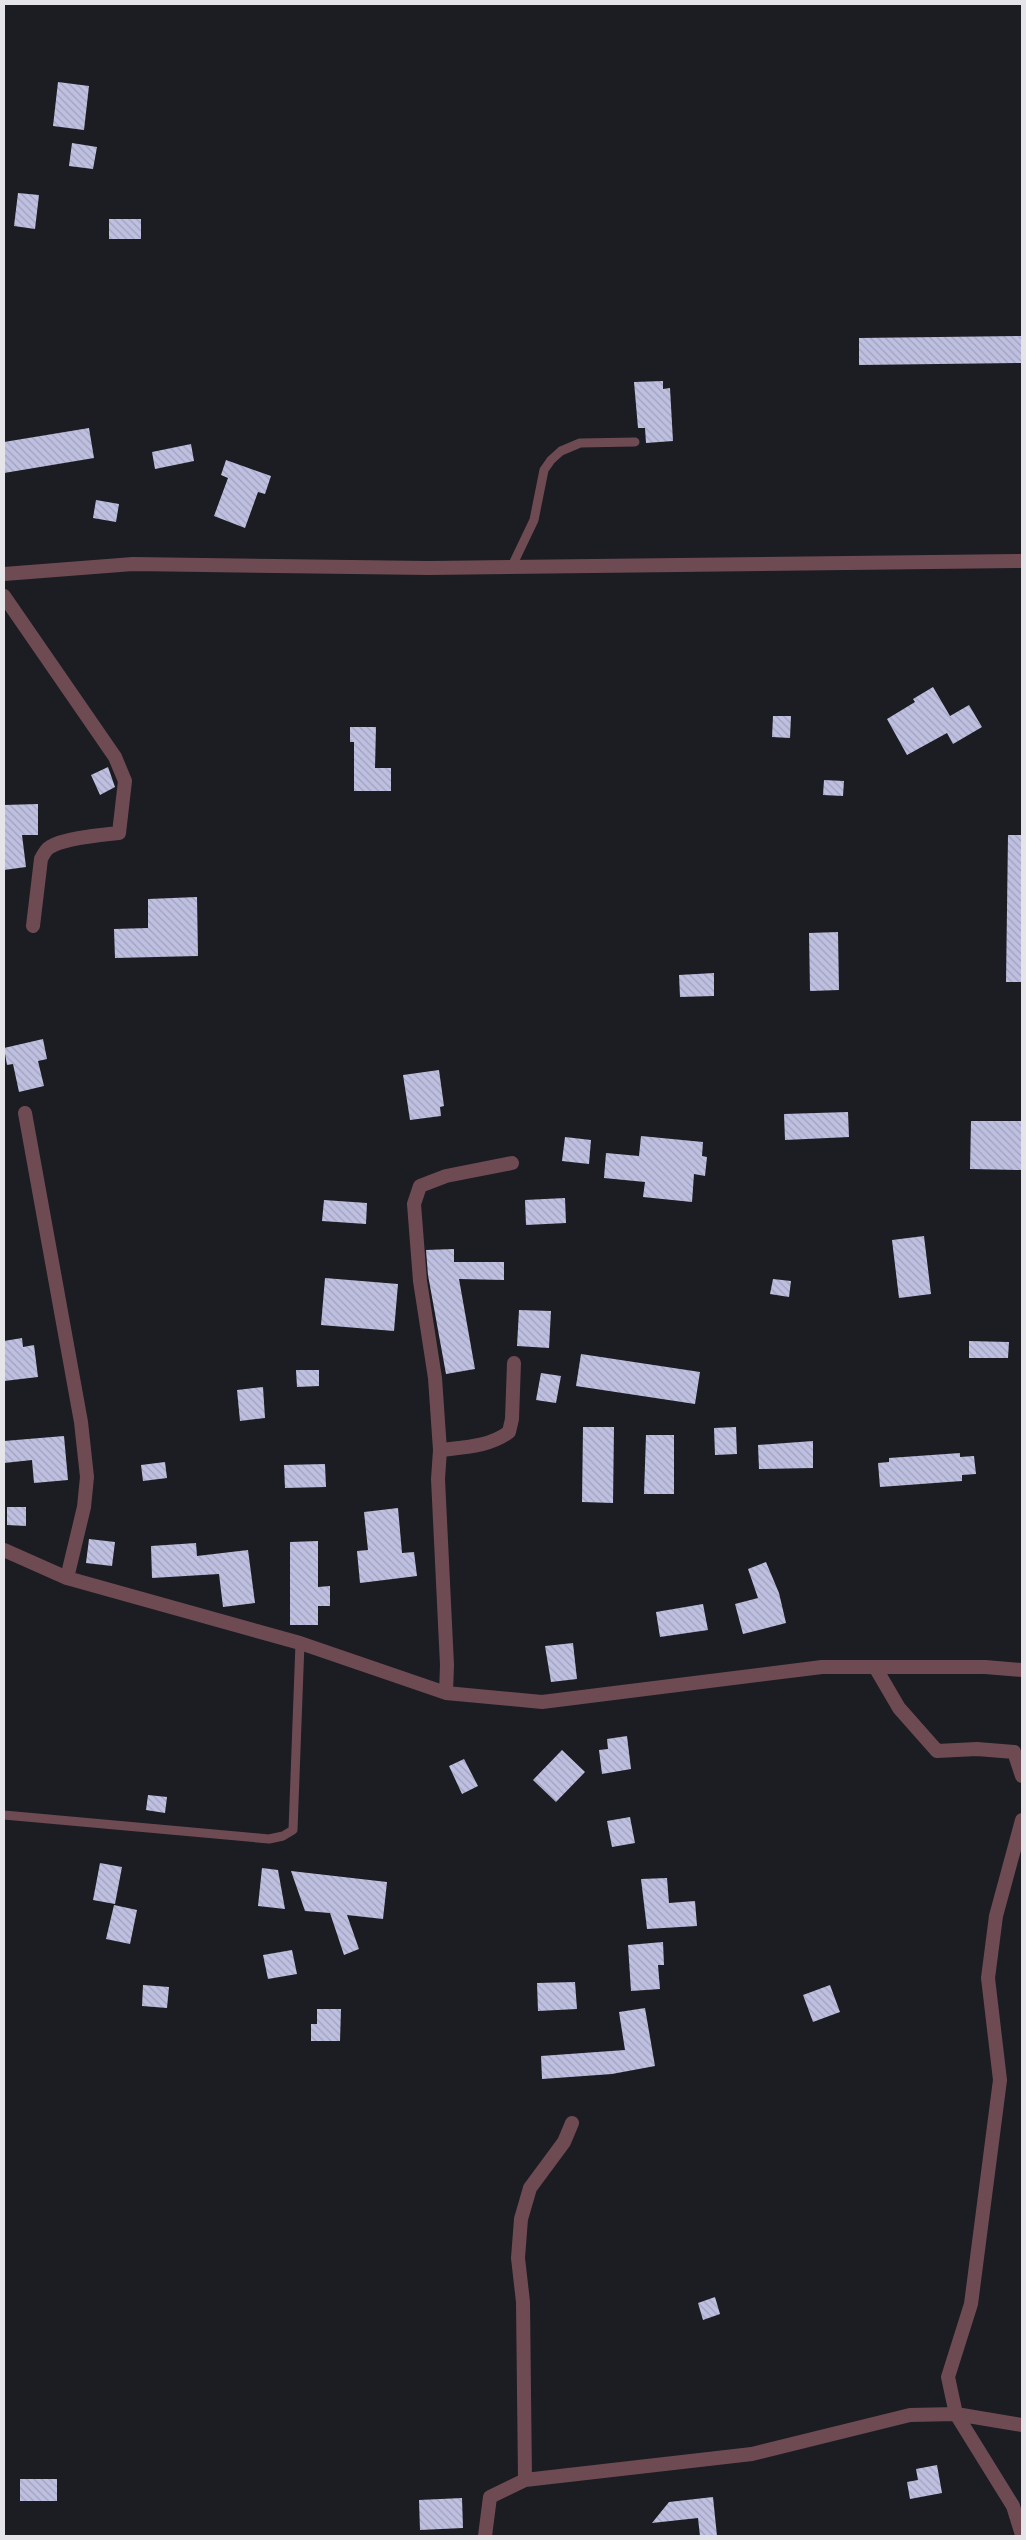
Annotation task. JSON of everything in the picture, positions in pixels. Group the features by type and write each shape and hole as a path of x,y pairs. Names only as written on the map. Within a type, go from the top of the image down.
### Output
{"street":[{"path":"4,574 133,564 429,568 1022,560"},
{"path":"4,596 115,757 125,781 119,833 83,837 50,847 45,852 41,859 33,926"},
{"path":"25,1113 81,1422 87,1477 84,1507 67,1578"},
{"path":"446,1693 447,1665 438,1479 440,1450 435,1378 420,1281 414,1204 420,1186 446,1176 512,1163"},
{"path":"440,1450 486,1444 498,1440 509,1432 512,1419 514,1363"},
{"path":"4,1550 67,1578 300,1643 446,1693 542,1702 822,1667 985,1667 1022,1670"},
{"path":"875,1667 899,1708 937,1751 977,1749 1014,1752 1022,1776"},
{"path":"1022,1820 996,1916 988,1978 1000,2080 971,2304 948,2377 956,2414 1013,2506 1022,2535"},
{"path":"525,2480 523,2302 518,2258 521,2219 530,2188 564,2142 572,2123"},
{"path":"486,2536 490,2497 503,2489 525,2480 752,2454 910,2415 956,2414 1022,2425"}],"lane":[{"path":"512,566 534,520 544,470 550,460 561,450 580,443 635,442"},
{"path":"4,1815 269,1839 283,1836 293,1830 300,1643"}],"building":[{"path":"58,82 89,86 84,130 53,126"},
{"path":"72,143 97,147 93,169 69,166"},
{"path":"18,193 39,195 35,229 14,226"},
{"path":"109,219 141,219 141,239 109,239"},
{"path":"1022,336 1022,363 859,365 859,338"},
{"path":"663,381 663,389 670,388 673,441 646,443 645,428 638,428 634,382"},
{"path":"89,428 94,458 4,473 4,442"},
{"path":"191,444 194,461 155,469 152,452"},
{"path":"226,460 271,476 265,494 258,492 245,528 214,516 228,478 221,475"},
{"path":"96,500 119,504 116,522 93,518"},
{"path":"933,687 950,716 969,705 982,727 953,744 947,733 907,755 887,719 915,702 913,699"},
{"path":"773,716 791,716 790,738 772,737"},
{"path":"350,727 376,727 375,768 391,768 391,791 354,791 354,742 350,742"},
{"path":"108,767 115,787 100,795 91,775"},
{"path":"824,780 844,781 843,796 823,795"},
{"path":"38,804 38,835 22,835 26,867 4,870 4,805"},
{"path":"1008,835 1022,835 1021,982 1006,982"},
{"path":"197,897 198,956 115,958 114,929 148,928 148,899"},
{"path":"838,932 839,990 810,991 809,933"},
{"path":"714,973 714,996 680,997 679,975"},
{"path":"43,1039 47,1059 38,1061 44,1086 19,1092 13,1064 7,1065 4,1048"},
{"path":"439,1070 444,1106 440,1107 441,1116 410,1120 403,1075"},
{"path":"848,1112 849,1137 785,1140 784,1114"},
{"path":"971,1121 1022,1121 1022,1170 970,1169"},
{"path":"641,1136 703,1142 702,1156 707,1157 705,1176 694,1174 692,1202 643,1197 645,1182 604,1178 606,1153 639,1156"},
{"path":"565,1137 591,1140 589,1164 562,1161"},
{"path":"565,1198 566,1223 526,1225 525,1200"},
{"path":"324,1200 367,1203 366,1224 322,1221"},
{"path":"924,1236 931,1294 899,1298 892,1240"},
{"path":"454,1249 454,1262 504,1262 504,1280 459,1279 475,1369 446,1374 428,1275 426,1250"},
{"path":"325,1278 398,1284 394,1331 321,1325"},
{"path":"773,1279 791,1281 789,1297 770,1294"},
{"path":"519,1310 551,1311 549,1348 517,1346"},
{"path":"22,1338 23,1347 34,1345 38,1377 4,1381 4,1341"},
{"path":"969,1341 1009,1342 1008,1358 969,1358"},
{"path":"581,1354 700,1372 695,1404 576,1386"},
{"path":"296,1370 319,1370 319,1386 297,1387"},
{"path":"541,1373 561,1376 556,1403 536,1400"},
{"path":"263,1387 265,1418 240,1421 237,1390"},
{"path":"583,1427 614,1427 613,1503 582,1502"},
{"path":"736,1427 737,1454 715,1455 714,1428"},
{"path":"646,1435 674,1435 674,1494 644,1494"},
{"path":"64,1436 68,1480 34,1483 32,1460 4,1463 4,1441"},
{"path":"813,1441 813,1468 759,1469 758,1445"},
{"path":"960,1453 960,1457 974,1456 976,1474 962,1475 962,1481 880,1487 878,1463 889,1462 889,1458"},
{"path":"165,1462 167,1478 143,1481 141,1465"},
{"path":"325,1464 326,1487 285,1488 284,1465"},
{"path":"7,1507 26,1507 26,1526 7,1525"},
{"path":"398,1508 402,1553 414,1552 417,1576 360,1583 357,1551 368,1550 364,1512"},
{"path":"89,1539 115,1542 112,1566 86,1563"},
{"path":"318,1541 318,1587 330,1586 330,1606 318,1606 318,1625 290,1625 290,1542"},
{"path":"196,1543 197,1556 248,1550 255,1603 223,1607 219,1574 152,1578 151,1546"},
{"path":"766,1562 779,1593 786,1623 743,1634 735,1604 758,1598 748,1569"},
{"path":"703,1604 708,1630 660,1637 656,1612"},
{"path":"573,1643 577,1679 551,1682 545,1646"},
{"path":"627,1736 631,1769 602,1774 599,1750 608,1749 607,1739"},
{"path":"562,1750 585,1772 556,1802 533,1780"},
{"path":"464,1759 478,1786 462,1794 449,1766"},
{"path":"148,1795 167,1797 165,1813 146,1810"},
{"path":"630,1817 635,1843 612,1847 607,1821"},
{"path":"100,1863 122,1867 115,1904 93,1900"},
{"path":"262,1868 278,1870 285,1909 258,1906"},
{"path":"291,1871 387,1882 383,1919 347,1915 359,1949 344,1955 330,1913 305,1911"},
{"path":"667,1878 669,1903 695,1901 697,1926 647,1929 641,1879"},
{"path":"114,1905 137,1910 130,1944 106,1939"},
{"path":"663,1942 664,1965 658,1965 660,1989 631,1991 628,1945"},
{"path":"292,1950 297,1974 268,1979 263,1955"},
{"path":"575,1982 577,2009 538,2011 537,1983"},
{"path":"143,1985 169,1987 167,2008 142,2006"},
{"path":"830,1985 840,2012 813,2022 803,1995"},
{"path":"645,2008 655,2066 612,2074 542,2079 541,2056 625,2050 619,2012"},
{"path":"317,2009 341,2009 340,2041 311,2041 311,2024 317,2024"},
{"path":"715,2297 720,2314 703,2320 698,2303"},
{"path":"937,2465 942,2493 910,2499 907,2482 918,2480 916,2469"},
{"path":"20,2479 57,2479 57,2501 20,2501"},
{"path":"713,2497 717,2536 700,2536 698,2518 652,2523 669,2502"},
{"path":"462,2498 463,2528 420,2530 419,2500"}]}
